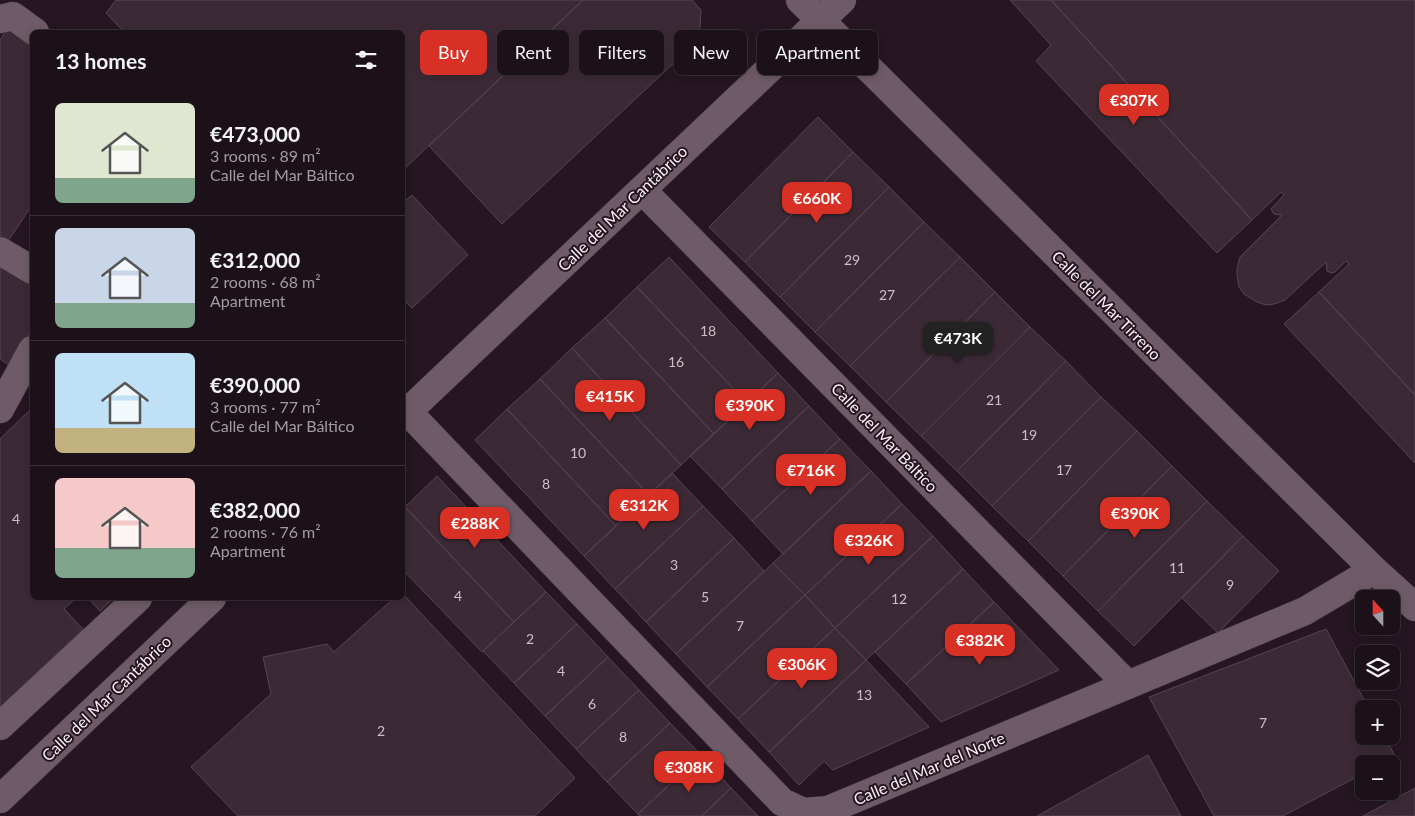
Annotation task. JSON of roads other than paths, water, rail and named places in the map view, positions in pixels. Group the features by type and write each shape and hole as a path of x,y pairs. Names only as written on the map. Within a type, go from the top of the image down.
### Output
{"street":[{"name":"Calle del Mar Tirreno","path":"800,0 1374,570 1415,607"},
{"name":"Calle del Mar Cantábrico","path":"405,414 842,0"},
{"path":"0,19 13,16 32,30"},
{"name":"Calle del Mar Báltico","path":"642,190 1128,685"},
{"path":"0,251 30,269"},
{"path":"0,409 30,354"},
{"name":"Calle del Mar del Norte","path":"405,414 782,802 803,812 828,810 1305,610 1374,570"},
{"path":"0,726 136,600"},
{"name":"Calle del Mar Cantábrico","path":"0,799 210,600"}]}
